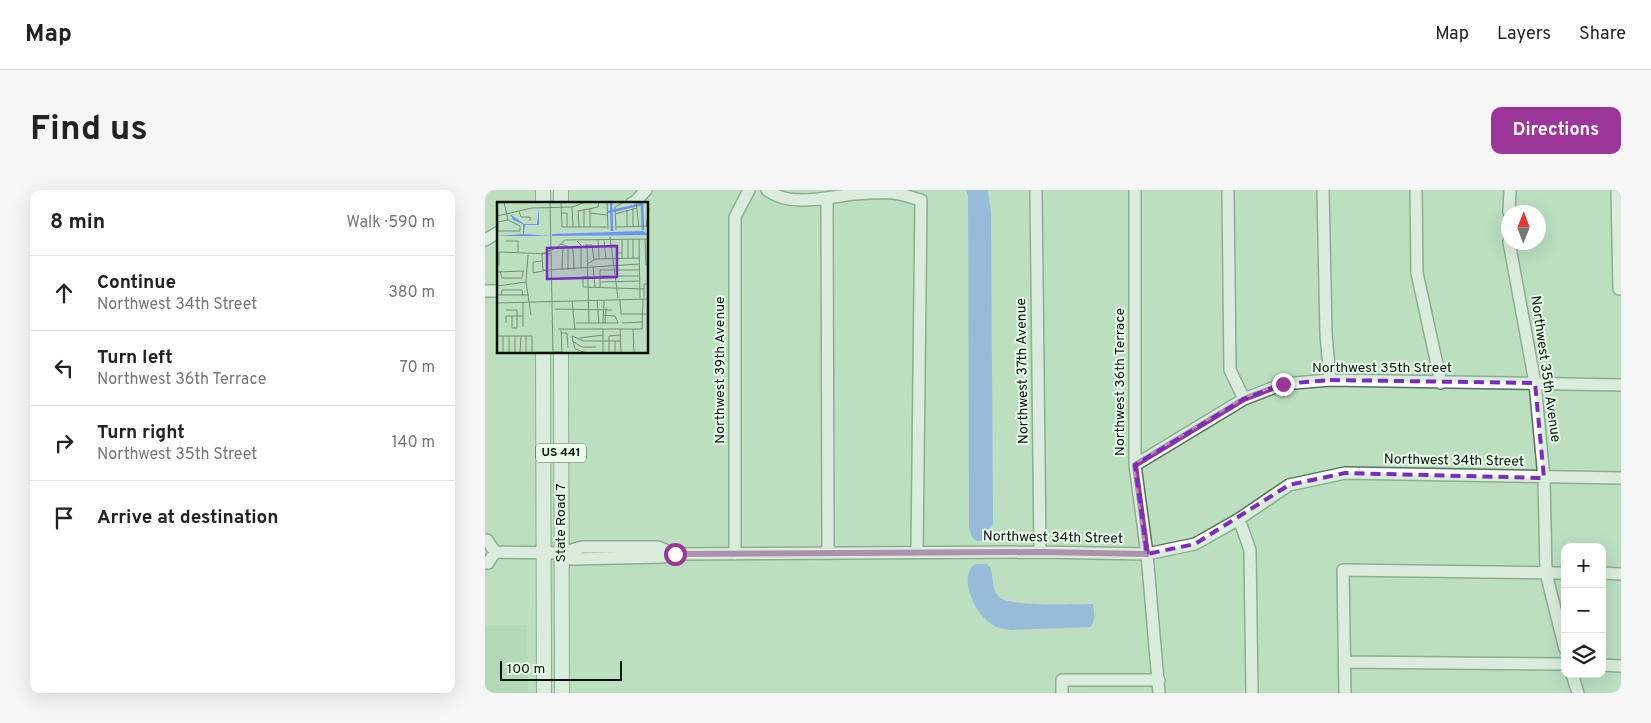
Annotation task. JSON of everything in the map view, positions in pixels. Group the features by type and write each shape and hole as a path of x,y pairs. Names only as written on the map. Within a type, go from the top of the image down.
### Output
{"main road":[{"name":"State Road 7","path":"543,354 544,693"},
{"name":"State Road 7","path":"561,354 562,693"}],"street":[{"path":"635,202 646,190"},
{"name":"Northwest 39th Avenue","path":"735,554 735,217 749,190"},
{"path":"767,190 771,193 798,200 827,199 854,194 894,193 921,200 917,553"},
{"name":"Northwest 37th Avenue","path":"1036,190 1040,552"},
{"name":"Northwest 36th Terrace","path":"1135,190 1135,465 1147,554 1159,693"},
{"path":"1228,190 1230,370 1244,399"},
{"path":"1323,190 1326,334 1330,380"},
{"path":"1416,190 1417,273 1441,383"},
{"path":"1509,205 1510,190"},
{"path":"1617,190 1620,289"},
{"path":"827,199 828,553"},
{"path":"485,240 497,233"},
{"name":"Northwest 35th Avenue","path":"1510,250 1535,383 1544,478 1546,573 1561,633"},
{"name":"Northwest 35th Street","path":"1135,465 1244,399 1283,384 1330,380 1621,385"},
{"name":"Northwest 34th Street","path":"495,552 561,553 583,547 658,547 675,554 1040,552 1147,554 1195,544 1239,520 1289,485 1345,473 1621,478"},
{"path":"1239,520 1250,550 1251,693"},
{"path":"485,540 495,552 488,564 485,563"},
{"path":"1345,693 1343,570 1561,573"},
{"path":"1606,573 1621,574"},
{"path":"1345,662 1561,664"},
{"path":"1606,665 1621,666"},
{"path":"1573,678 1578,693"},
{"path":"1062,693 1062,680 1159,680"}],"highlighted area":[{"path":"1330,380 1535,383 1544,478 1345,473 1289,485 1195,544 1147,554 1135,465 1244,399 1283,384"}],"shaded area":[{"path":"485,625 527,625 528,693 485,693"}],"water":[{"path":"966,190 988,190 991,213 993,524 984,541 976,541 972,537 969,527 968,195"},
{"path":"975,564 986,564 990,567 996,594 1005,600 1028,604 1093,604 1094,616 1091,627 1012,630 995,626 980,613 968,587 970,571"}],"route":[{"path":"675,554 1040,552 1147,554 1135,465 1244,399 1283,384"}]}
